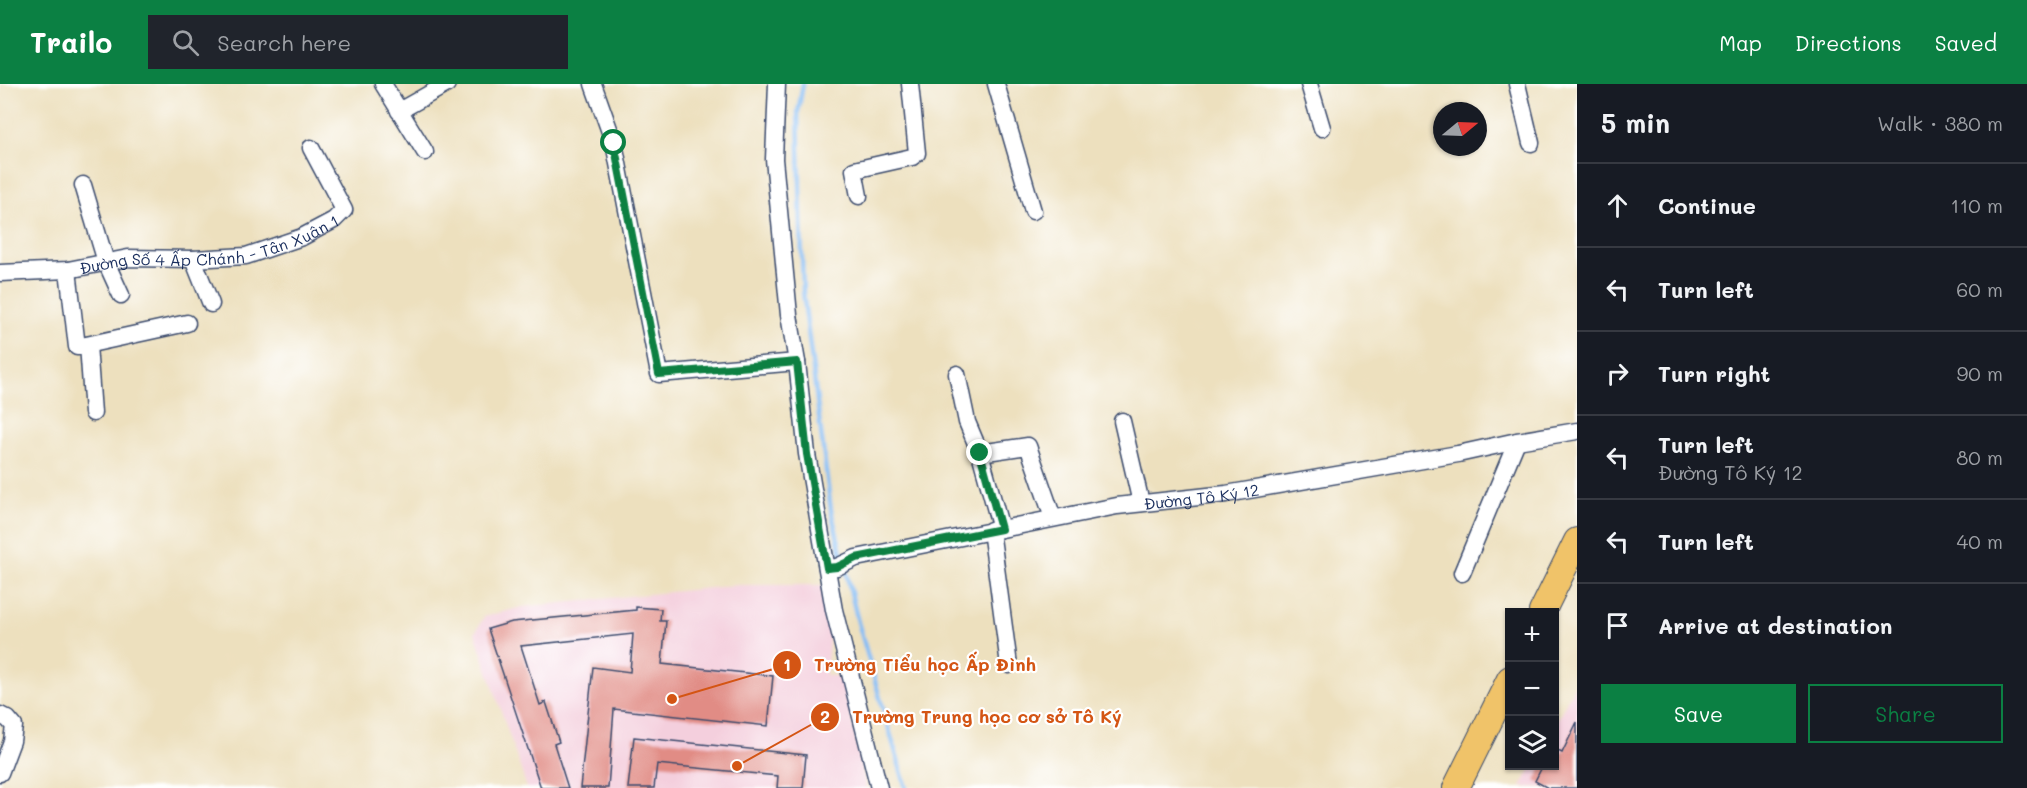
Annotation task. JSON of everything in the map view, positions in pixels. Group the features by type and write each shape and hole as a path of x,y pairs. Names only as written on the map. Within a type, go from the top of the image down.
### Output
{"main road":[{"path":"1544,608 1577,542"},
{"path":"1559,615 1577,578"},
{"path":"1456,788 1505,687"},
{"path":"1475,788 1505,725"}],"street":[{"path":"383,84 425,152"},
{"path":"399,111 447,84"},
{"path":"593,84 614,143 659,374 797,362"},
{"path":"777,84 774,159 789,315 797,362 807,454 832,568 834,610 879,788"},
{"path":"859,196 854,170 912,158 917,153 910,84"},
{"path":"996,84 1033,211"},
{"path":"1309,84 1322,128"},
{"path":"1517,84 1531,142"},
{"name":"Đường Số 4 Ấp Chánh - Tân Xuân 1","path":"0,273 68,270 128,258 194,259 246,256 302,237 334,220 344,210 311,148"},
{"path":"83,185 106,262 122,295"},
{"path":"194,259 211,304"},
{"path":"68,270 77,347 187,323"},
{"path":"88,345 93,414"},
{"path":"957,374 967,422 980,453 996,529 1009,664"},
{"path":"1122,421 1141,503"},
{"name":"Đường Tô Ký 12","path":"832,568 856,558 1117,506 1226,494 1577,431"},
{"path":"1462,573 1517,441"},
{"path":"980,453 1028,446 1053,518"},
{"path":"0,715 14,726 12,741 0,773"}],"shaded area":[{"path":"739,585 824,585 831,622 826,675 843,677 866,788 527,788 475,633 484,617 522,607"},
{"path":"1577,681 1577,788 1521,787 1530,770 1559,770 1559,716"}],"building":[{"path":"636,607 661,609 660,621 666,621 662,664 773,676 768,726 614,709 608,788 580,788 593,667 630,672 633,634 521,646 540,705 546,702 559,742 554,744 568,788 541,788 488,629 512,622 636,610"},
{"path":"1577,722 1577,788 1548,788 1535,781 1540,770 1559,770 1559,752 1562,753"},
{"path":"634,737 806,755 803,788 777,788 778,776 657,764 654,788 628,788"}],"waterway":[{"path":"803,84 798,112 803,292 831,510 843,560"},
{"path":"845,568 858,622 906,788"}],"place":[{"name":"Trường Tiểu học Ấp Đình","path":"672,699"},
{"name":"Trường Trung học cơ sở Tô Ký","path":"737,766"}],"route":[{"path":"614,143 659,374 797,362 807,454 827,568 837,567 856,558 1001,529 980,453"}]}
